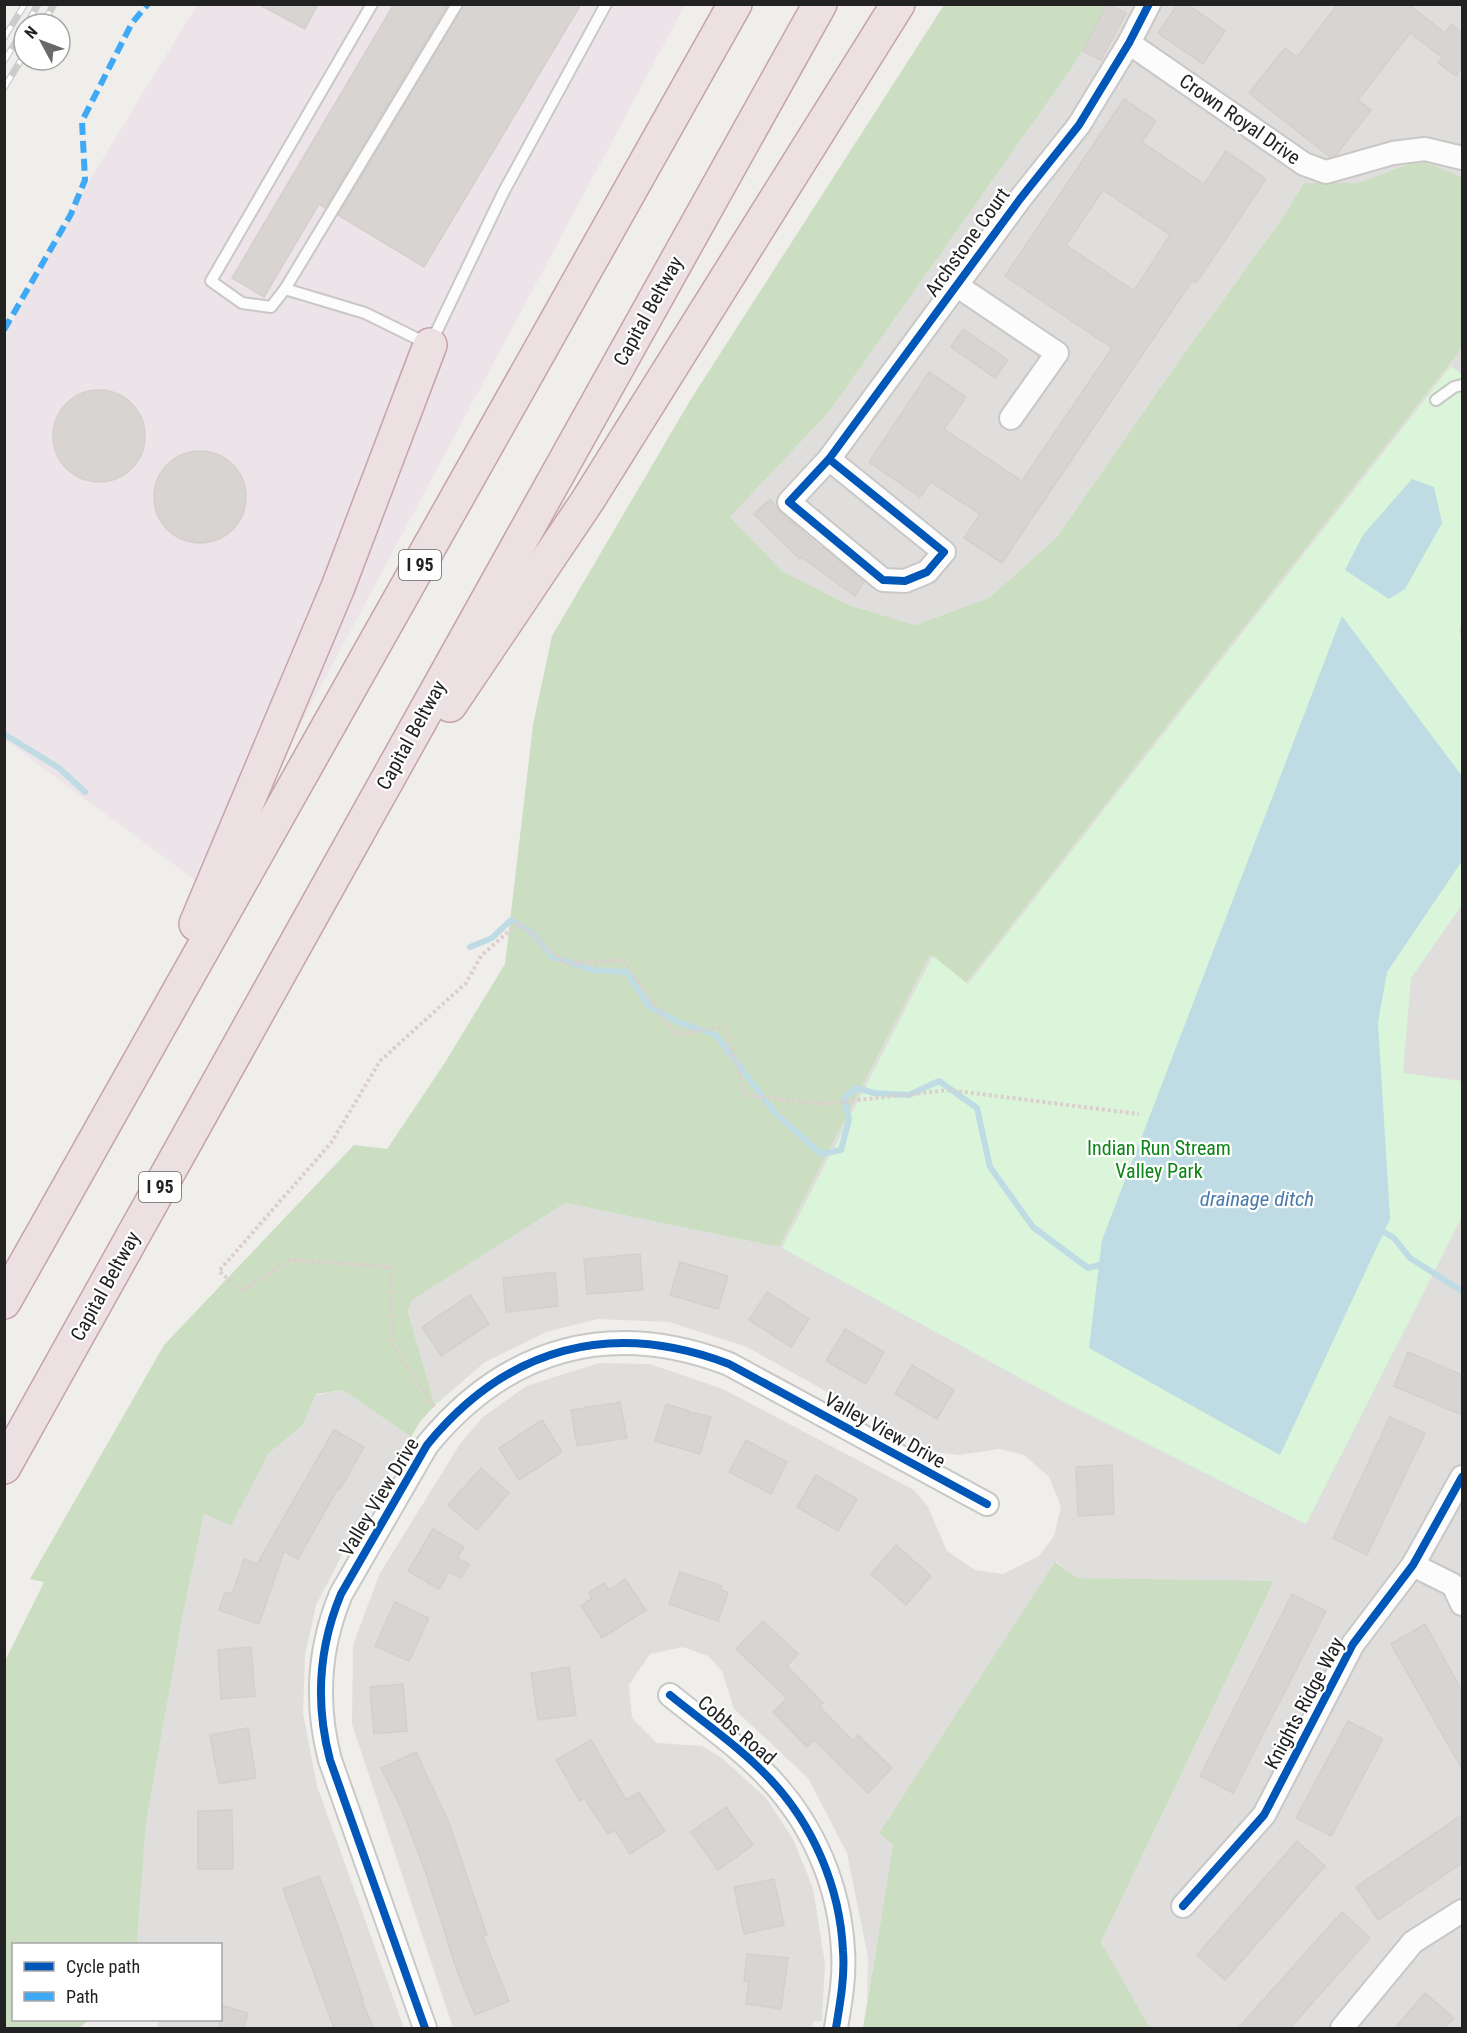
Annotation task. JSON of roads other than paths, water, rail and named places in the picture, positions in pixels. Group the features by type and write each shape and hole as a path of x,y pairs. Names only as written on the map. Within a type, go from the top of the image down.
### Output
{"highway":[{"name":"I 95","path":"4,1302 735,4"},
{"name":"Capital Beltway","path":"4,1467 820,4"},
{"path":"316,906 588,500 898,4"},
{"path":"105,1125 211,892 260,777 338,587 430,345"}],"street":[{"name":"Archstone Court","path":"829,459 944,552 927,572 905,581 883,580 789,502 829,459 1020,199 1079,125 1129,43 1149,4"},
{"name":"Crown Royal Drive","path":"1129,43 1304,164 1326,172 1393,153 1425,149 1462,158"},
{"path":"956,285 1057,353 1011,418"},
{"name":"Valley View Drive","path":"425,2028 330,1760 322,1723 320,1690 325,1641 341,1594 414,1466 445,1423 468,1401 490,1384 518,1368 577,1347 637,1342 666,1345 700,1353 729,1364 987,1504"},
{"name":"Knights Ridge Way","path":"1183,1906 1264,1815 1353,1644 1413,1565 1462,1477"},
{"path":"1413,1565 1453,1586 1462,1604"},
{"name":"Cobbs Road","path":"670,1695 768,1776 802,1820 816,1845 828,1877 840,1923 843,1977 836,2028"},
{"path":"1342,2028 1413,1942 1462,1911"}],"lane":[{"path":"372,4 211,281 242,303 271,307 285,288 457,4"},
{"path":"285,288 364,313 430,345 503,193 606,4"},
{"path":"1436,400 1454,387 1462,385"}],"water":[{"path":"1412,479 1434,487 1442,523 1405,589 1389,599 1345,570 1363,535"},
{"name":"drainage ditch","path":"1342,616 1462,776 1462,861 1387,972 1378,1022 1390,1219 1280,1455 1089,1348 1102,1240"}],"waterway":[{"path":"4,734 59,768 85,792"},
{"path":"470,947 492,938 511,920 530,931 553,957 593,970 627,972 649,1006 678,1022 716,1035 775,1113 821,1154 841,1150 849,1119 844,1098 857,1088 874,1093 909,1095 939,1081 977,1108 990,1167 1033,1227 1088,1268 1107,1263"},
{"path":"1377,1228 1394,1238 1410,1258 1462,1291"}],"railway":[{"path":"4,38 25,4"},
{"path":"34,12 38,4"},
{"path":"50,12 54,4"},
{"path":"4,61 12,48"},
{"path":"4,88 14,72"}],"park label":[{"name":"Indian Run Stream Valley Park","path":"1159,1160"}]}
